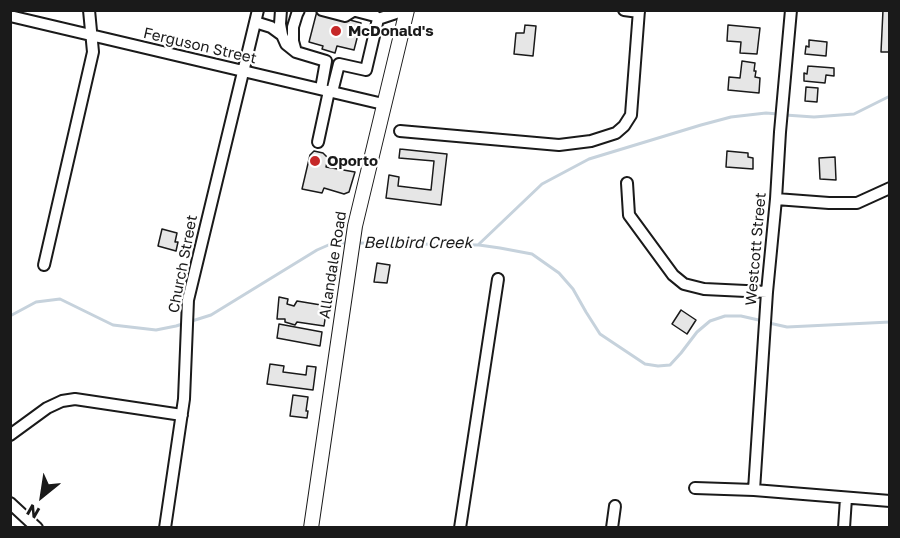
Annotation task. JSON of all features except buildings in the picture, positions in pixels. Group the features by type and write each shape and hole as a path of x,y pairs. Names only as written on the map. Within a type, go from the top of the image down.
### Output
{"main road":[{"name":"Allandale Road","path":"311,528 355,226 406,10"}],"street":[{"path":"44,265 93,52 89,10"},
{"name":"Church Street","path":"165,528 186,378 191,286 258,10"},
{"path":"281,10 280,24 286,44 326,61 366,70 376,15"},
{"path":"289,10 286,23 294,47"},
{"path":"294,47 294,20 299,10"},
{"path":"322,10 345,16 352,11 376,15 406,10"},
{"path":"400,131 559,145 591,141 616,133 631,115 639,11 624,10"},
{"name":"Westcott Street","path":"754,490 767,292 791,10"},
{"name":"Ferguson Street","path":"10,16 383,104"},
{"path":"255,22 271,27 282,35"},
{"path":"318,142 327,91 326,61"},
{"path":"327,91 339,64"},
{"path":"627,183 629,214 673,276 684,284 704,289 767,292"},
{"path":"776,199 857,203 890,188"},
{"path":"460,528 498,279"},
{"path":"10,435 46,408 62,401 75,399 182,415"},
{"path":"695,488 754,490 890,501"},
{"path":"844,528 846,498"},
{"path":"10,503 37,528"},
{"path":"612,528 615,506"}],"waterway":[{"name":"Bellbird Creek","path":"785,115 814,117 854,114 890,96"},
{"name":"Bellbird Creek","path":"357,243 478,245 542,184 589,159 731,117 778,114"},
{"name":"Bellbird Creek","path":"10,316 36,302 60,299 113,325 156,330 176,326 211,315 317,250 333,243 347,243"},
{"path":"479,245 532,254 559,273 573,289 600,334 645,364 670,365 697,332 710,321 725,316 741,316 763,321"},
{"path":"769,323 787,327 890,322"}],"place":[{"name":"McDonald's","path":"336,31"},
{"name":"Oporto","path":"315,161"}]}
